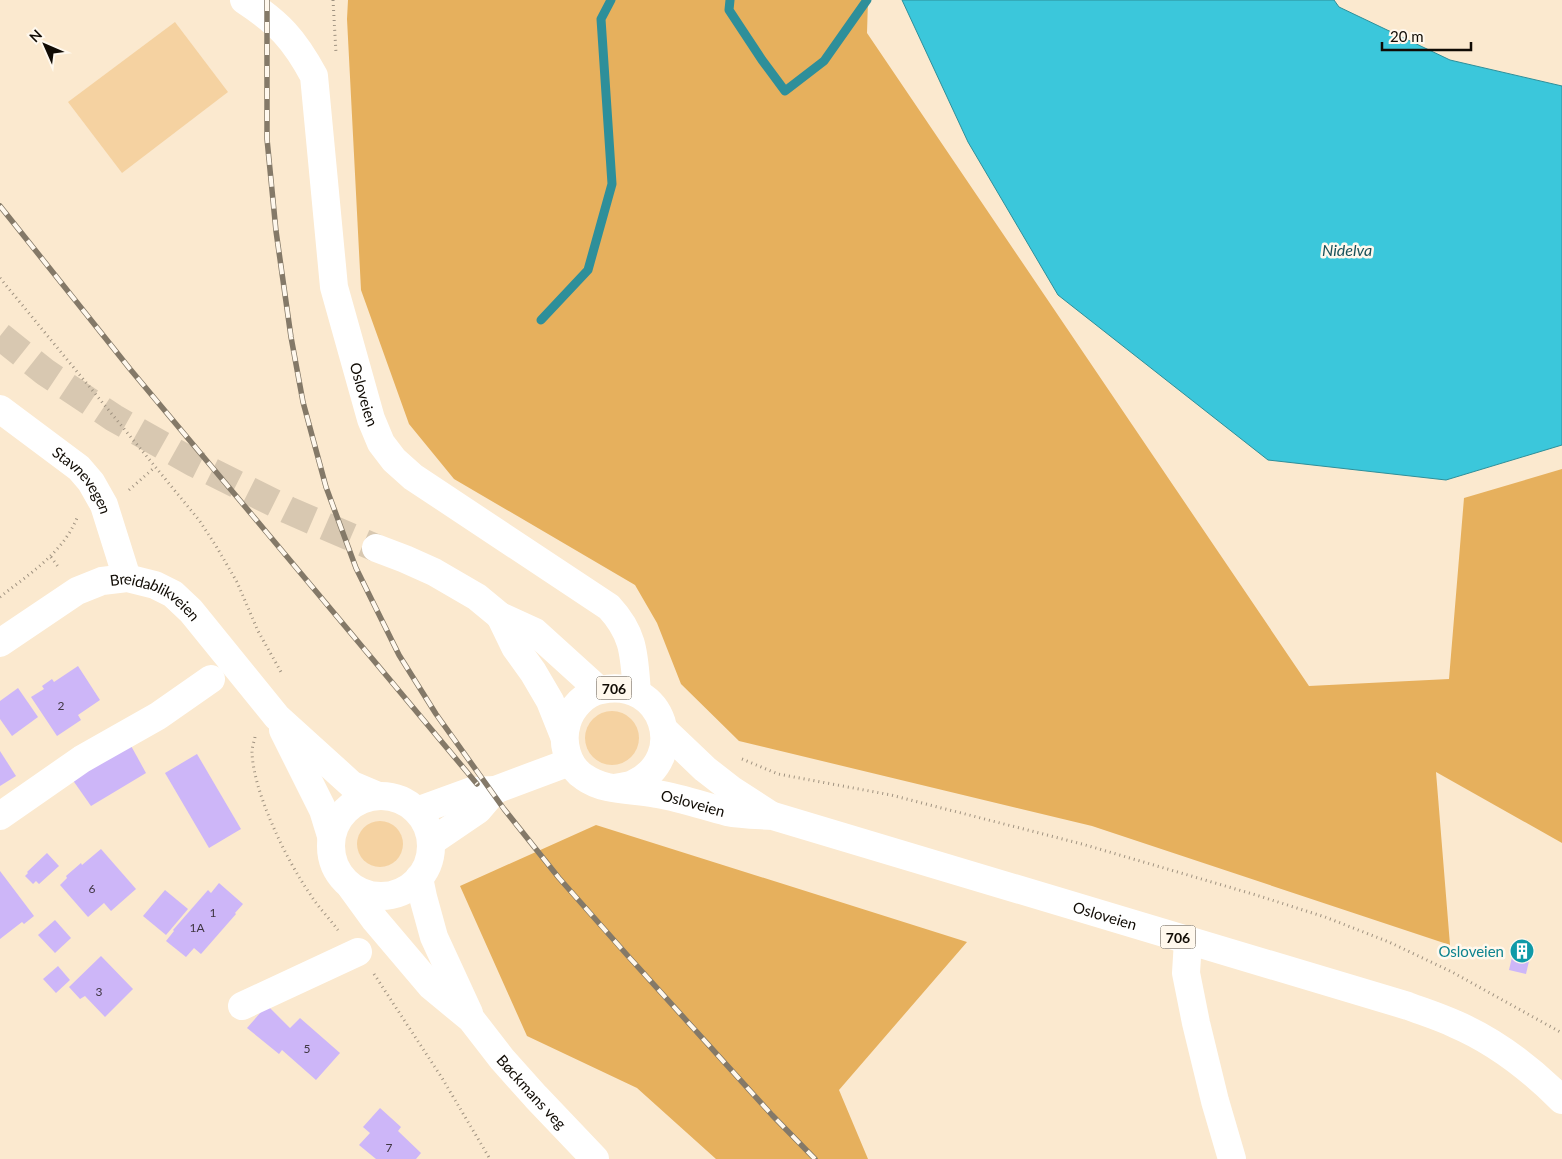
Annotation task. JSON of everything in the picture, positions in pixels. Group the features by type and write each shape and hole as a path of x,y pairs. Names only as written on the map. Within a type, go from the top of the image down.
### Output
{"main road":[{"name":"Osloveien","path":"244,0 260,10 283,30 300,50 314,76 334,287 371,419 382,443 394,460 413,477 609,606 620,619 628,633 633,651 637,692"},
{"name":"Stavnevegen","path":"0,409 79,468 91,482 104,505 127,578"},
{"name":"706","path":"376,548 405,559 448,580 477,597 500,616 535,632 598,690"},
{"name":"Breidablikveien","path":"0,643 77,592 102,581 127,578 154,584 173,594 191,612 277,717 352,785 378,796"},
{"name":"706","path":"500,616 515,647 534,672 550,701 564,736 570,762 582,776 597,785 615,788 632,785 648,776 659,762 664,746 664,730 660,715 650,702 637,692 618,688 598,690 582,700 573,710 567,722 564,736"},
{"path":"0,816 82,758 158,716 211,680"},
{"name":"Breidablikveien","path":"277,717 323,810 331,836"},
{"name":"Osloveien","path":"664,730 704,769 732,790 773,816"},
{"path":"417,811 472,791 495,790 570,762"},
{"name":"Osloveien","path":"615,788 657,794 729,812 773,816 1408,1006 1456,1024 1502,1049 1543,1080 1562,1100"},
{"path":"431,842 478,810 495,790"},
{"path":"378,796 393,797 406,802 417,811 426,823 431,842 429,861 420,878 405,890 387,896 368,895 351,887 338,873 331,855 331,836 338,819 351,805 364,798 378,796"},
{"name":"Bøckmans veg","path":"420,878 434,937 471,1019"},
{"name":"Bøckmans veg","path":"351,887 375,920 431,986 471,1019 502,1059 595,1159"},
{"path":"1188,940 1186,973 1215,1100 1232,1159"},
{"path":"242,1006 358,952"}],"path":[{"path":"333,0 336,62"},
{"path":"0,278 199,520 237,582 258,631 282,674"},
{"path":"125,493 155,467"},
{"path":"0,597 51,557 68,536 78,517 82,515"},
{"path":"51,557 62,572"},
{"path":"738,757 778,774 891,796 1082,844 1256,895 1325,918 1389,942 1452,972 1562,1033"}],"shaded area":[{"path":"348,0 868,0 867,33 1309,686 1449,679 1464,498 1562,469 1562,843 1436,772 1450,945 1092,826 739,741 681,684 657,623 635,585 454,479 409,424 361,290 347,19"},
{"path":"175,22 228,92 122,173 68,102"},
{"path":"612,711 622,713 631,719 637,728 639,738 637,748 631,757 622,763 612,765 602,763 593,757 587,748 585,738 587,728 593,719 602,713"},
{"path":"385,821 389,822 399,831 402,835 402,853 393,863 385,867 375,867 367,863 358,853 357,839 361,831 371,822"},
{"path":"596,825 967,942 839,1090 868,1159 716,1159 637,1088 527,1036 460,886"}],"water":[{"name":"Nidelva","path":"902,0 1334,0 1339,7 1450,60 1562,86 1562,445 1446,480 1268,460 1058,295 968,142"}],"building":[{"path":"78,666 100,700 78,715 81,720 57,736 31,697 44,689 42,686 52,679 54,682"},
{"path":"18,688 38,717 12,736 0,719 0,701"},
{"path":"130,744 146,773 91,806 72,779"},
{"path":"0,751 16,776 0,786"},
{"path":"197,754 241,829 209,848 165,773"},
{"path":"101,849 136,889 111,911 104,903 88,917 60,885 67,878 66,876"},
{"path":"47,853 59,866 39,884 36,881 33,884 25,876"},
{"path":"0,871 34,916 24,924 22,922 0,939"},
{"path":"219,883 243,904 201,954 194,948 186,957 166,941 173,930 208,890 211,893"},
{"path":"165,890 188,909 166,935 143,916"},
{"path":"55,920 71,938 55,953 38,935"},
{"name":"Osloveien","path":"1516,940 1533,944 1526,974 1509,970"},
{"path":"101,956 133,989 105,1017 85,996 80,999 69,987"},
{"path":"58,966 70,980 56,993 43,979"},
{"path":"267,1005 290,1028 300,1018 340,1053 316,1080 282,1050 279,1054 247,1028"},
{"path":"380,1108 401,1127 398,1131 421,1153 416,1159 376,1159 359,1145 370,1133 363,1127"}],"waterway":[{"path":"541,320 588,270 612,184 601,19 611,0"},
{"path":"730,0 729,10 785,91 824,61 867,0"}],"tunnel":[{"path":"0,336 45,372 114,418 194,463 288,510 376,548"}],"railway":[{"path":"267,0 267,139 276,231 291,337 303,402 326,487 356,568 399,655 436,714 504,809 559,878 628,956 772,1115 815,1159"},
{"path":"0,206 130,369 477,784"}],"place":[{"name":"Osloveien","path":"1522,951"}]}
